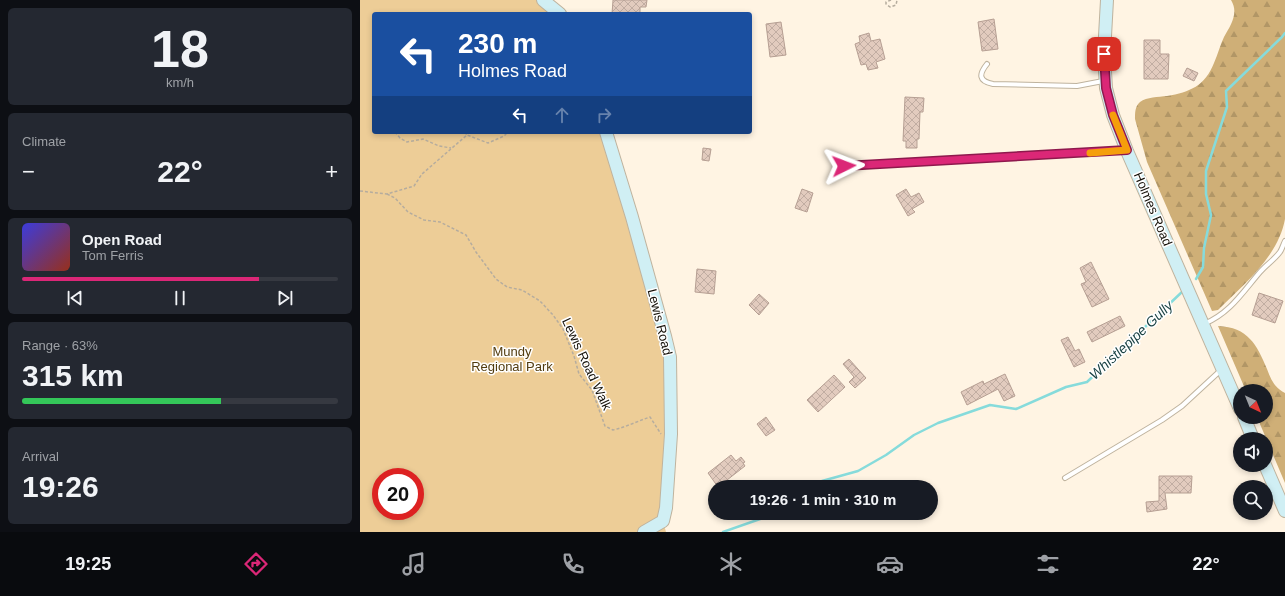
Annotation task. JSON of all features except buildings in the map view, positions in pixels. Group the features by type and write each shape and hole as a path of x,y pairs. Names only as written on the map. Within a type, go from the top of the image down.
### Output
{"street":[{"path":"543,0 558,12"},
{"name":"Holmes Road","path":"1107,0 1104,54 1106,88 1113,115 1233,393"},
{"name":"Lewis Road","path":"607,134 634,224 670,357 671,434 666,508 663,521 644,532"},
{"path":"1268,472 1285,511"}],"lane":[{"path":"987,64 983,69 981,76 987,83 993,84 1076,86 1106,80"},
{"path":"844,166 1127,150"},
{"path":"1203,324 1218,317 1239,298 1280,252 1285,241"},
{"path":"1065,478 1162,420 1182,406 1222,369"}],"path":[{"path":"891,0 886,2 886,4 890,7 896,5 897,0"},
{"path":"397,134 407,142 423,139 439,146 452,148"},
{"path":"360,191 387,194 414,186 422,174 467,136 488,143 506,134"},
{"name":"Lewis Road Walk","path":"387,194 394,198 408,212 424,220 440,222 466,235 476,252 496,279 507,287 522,290 540,301 563,329 574,356 579,374 592,390 605,426 613,430 650,417 662,437"}],"green space":[{"name":"Mundy Regional Park","path":"360,0 544,0 558,12 372,12 372,134 607,134 670,357 663,521 666,532 360,532"},
{"path":"1231,0 1285,0 1285,219 1281,233 1268,258 1249,280 1218,310 1212,311 1147,162 1135,119 1135,114 1137,106 1143,100 1190,90 1196,87 1206,77 1214,63 1233,19 1234,10"},
{"path":"1218,326 1237,330 1250,339 1259,352 1270,377 1279,389 1285,393 1285,483 1273,455 1273,432 1263,432 1260,424 1273,424 1273,384 1243,384"}],"waterway":[{"name":"Whistlepipe Gully","path":"1196,279 1203,267 1204,248 1211,215 1206,194 1206,171 1227,107 1226,91 1285,33"},
{"name":"Whistlepipe Gully","path":"826,480 858,471 886,455 914,435 938,423 990,405 1016,409 1066,387 1087,382 1183,291"},
{"name":"Whistlepipe Gully","path":"723,532 757,520"}],"slow traffic":[{"path":"1090,153 1127,150 1113,115"}],"route":[{"path":"844,166 1127,150 1113,115 1106,88 1104,54"}]}
